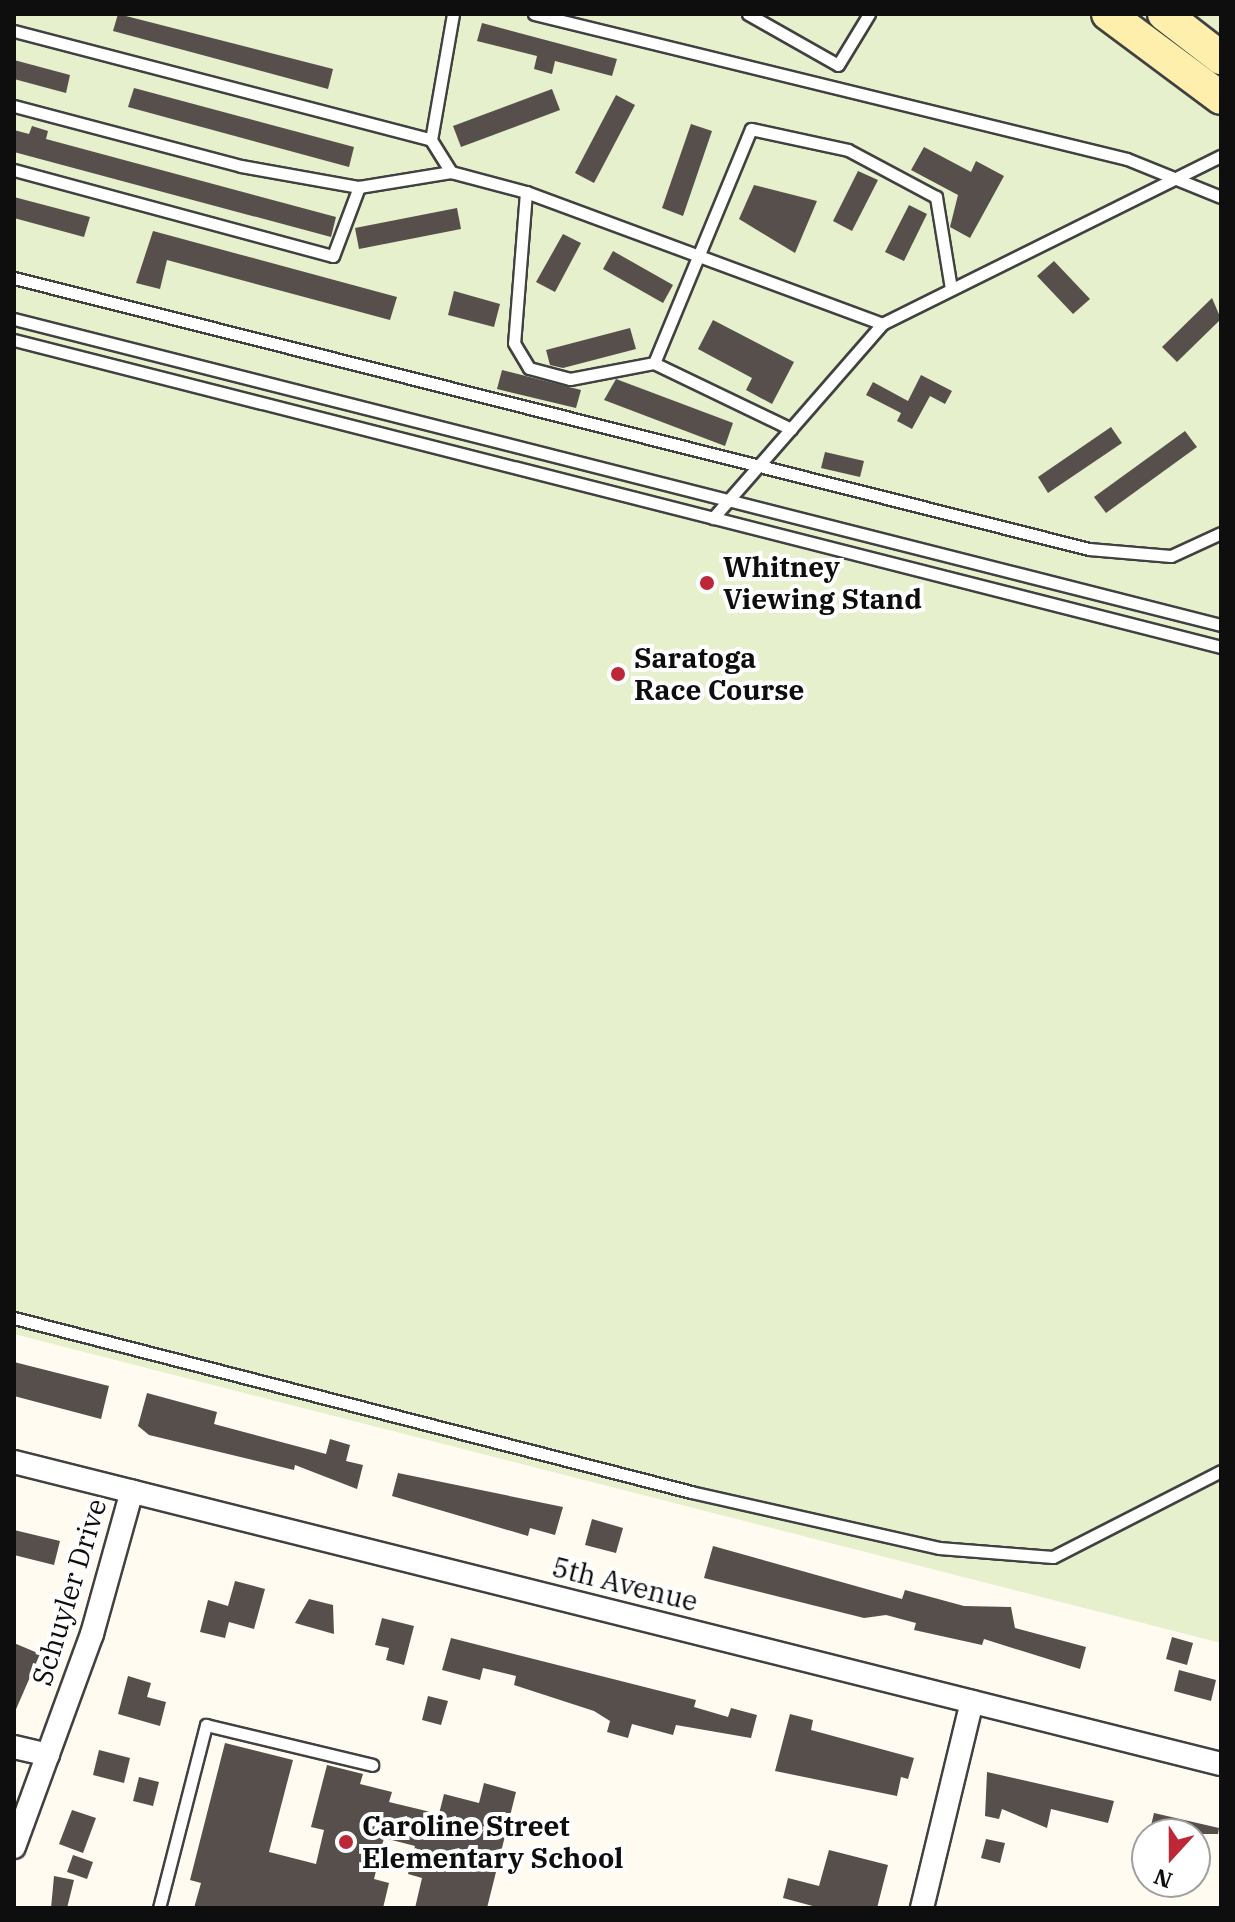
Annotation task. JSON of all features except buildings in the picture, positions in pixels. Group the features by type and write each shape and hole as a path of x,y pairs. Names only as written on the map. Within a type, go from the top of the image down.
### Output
{"main road":[{"path":"1108,14 1221,98"},
{"path":"1164,14 1221,58"}],"street":[{"name":"5th Avenue","path":"14,1462 1221,1764"},
{"name":"Schuyler Drive","path":"14,1847 48,1755 132,1491"},
{"path":"922,1908 972,1702"},
{"path":"14,1747 48,1755"}],"lane":[{"path":"451,172 431,140 453,14"},
{"path":"534,14 1177,173 1221,197"},
{"path":"748,14 838,65 869,14"},
{"path":"14,31 431,140"},
{"path":"14,106 241,166 359,187 451,172 526,192 882,324"},
{"path":"654,363 751,129 848,150 936,197 951,289"},
{"path":"713,518 882,324 1177,173 1221,156"},
{"path":"14,170 333,256 359,187"},
{"path":"526,192 514,343 529,368 570,379 654,363 791,429"},
{"path":"14,278 1134,558 1171,556 1221,533"},
{"path":"14,319 1221,625"},
{"path":"14,340 1221,647"},
{"path":"180,382 185,362"},
{"path":"439,448 444,428"},
{"path":"953,579 958,558"},
{"path":"1099,616 1105,596"},
{"path":"1176,636 1181,615"},
{"path":"14,1318 691,1492 939,1548 1053,1557 1221,1471"},
{"path":"159,1908 206,1725 372,1765"}],"green space":[{"name":"Saratoga Race Course","path":"14,14 1221,14 1221,1643 14,1334"}],"place":[{"name":"Whitney Viewing Stand","path":"707,583"},
{"name":"Saratoga Race Course","path":"618,674"},
{"name":"Caroline Street Elementary School","path":"346,1842"}]}
